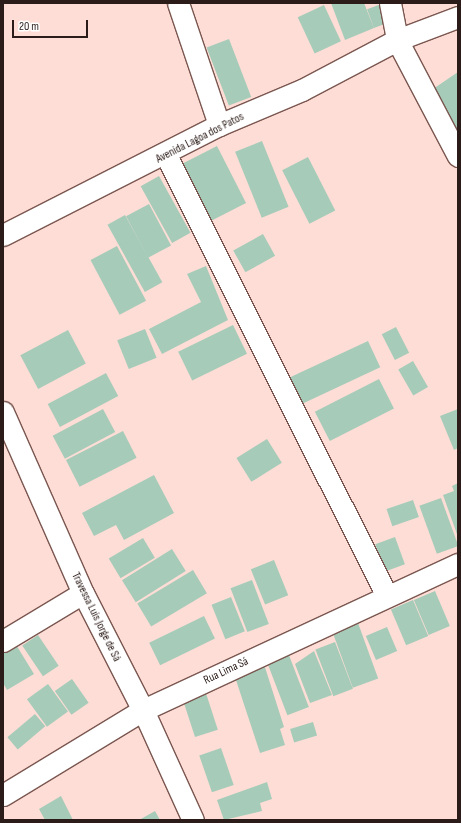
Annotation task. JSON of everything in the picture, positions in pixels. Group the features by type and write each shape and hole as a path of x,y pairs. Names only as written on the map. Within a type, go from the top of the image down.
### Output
{"street":[{"path":"178,3 219,125"},
{"path":"390,3 397,40 458,156"},
{"name":"Avenida Lagoa dos Patos","path":"3,235 166,155 219,125 302,90 397,40 458,17"},
{"path":"166,155 386,595"},
{"name":"Travessa Luis Jorge de Sá","path":"3,412 83,593 143,710 193,820"},
{"name":"Rua Lima Sá","path":"3,795 143,710 386,595 458,564"},
{"path":"3,641 83,593"}],"building":[{"path":"331,3 364,3 374,28 345,40"},
{"path":"384,3 391,22 374,28 367,9"},
{"path":"324,5 341,41 315,54 298,17"},
{"path":"229,39 251,97 229,105 207,48"},
{"path":"458,72 458,135 433,89"},
{"path":"262,141 289,207 262,218 235,152"},
{"path":"217,146 246,203 211,221 182,164"},
{"path":"308,157 335,210 309,224 282,170"},
{"path":"159,176 191,233 172,243 141,186"},
{"path":"149,204 171,245 148,258 126,216"},
{"path":"125,215 162,282 145,292 108,225"},
{"path":"263,234 275,256 245,272 233,250"},
{"path":"117,246 146,301 120,315 91,260"},
{"path":"206,266 228,320 162,354 149,329 201,302 187,274"},
{"path":"233,325 247,354 192,381 178,352"},
{"path":"396,327 409,353 395,360 382,334"},
{"path":"145,329 157,358 129,369 117,340"},
{"path":"68,330 86,364 38,389 20,355"},
{"path":"368,341 380,367 302,404 290,377"},
{"path":"413,361 428,387 413,395 398,370"},
{"path":"106,373 118,396 60,427 48,404"},
{"path":"379,379 394,408 330,441 315,412"},
{"path":"103,409 115,432 65,459 53,436"},
{"path":"458,409 458,448 454,450 440,416"},
{"path":"123,431 137,458 80,487 66,460"},
{"path":"267,439 282,463 251,482 236,458"},
{"path":"154,475 174,513 124,540 116,525 94,536 82,513"},
{"path":"458,483 458,537 443,495 454,491 452,486"},
{"path":"441,498 458,546 437,554 419,506"},
{"path":"413,500 419,517 392,526 387,509"},
{"path":"395,537 405,564 385,571 375,544"},
{"path":"143,538 155,558 121,578 109,559"},
{"path":"172,549 186,571 136,602 122,580"},
{"path":"274,560 288,595 265,605 251,569"},
{"path":"193,570 207,593 151,627 137,603"},
{"path":"252,580 269,624 247,632 231,588"},
{"path":"435,591 450,626 429,635 414,600"},
{"path":"231,597 245,631 225,639 212,605"},
{"path":"413,600 428,636 406,645 391,609"},
{"path":"204,616 215,638 160,665 149,643"},
{"path":"358,623 378,678 353,688 333,632"},
{"path":"387,627 397,651 376,660 366,636"},
{"path":"38,635 59,666 43,676 22,646"},
{"path":"335,642 353,689 333,696 315,650"},
{"path":"15,643 34,674 7,690 3,683 3,650"},
{"path":"287,650 309,707 287,715 266,658"},
{"path":"314,651 332,695 310,703 295,664"},
{"path":"263,661 284,727 280,729 285,745 260,753 233,671"},
{"path":"72,679 89,703 71,715 55,691"},
{"path":"48,684 68,712 47,727 27,699"},
{"path":"203,684 218,730 195,737 180,691"},
{"path":"35,714 45,726 18,749 7,737"},
{"path":"313,722 317,735 294,742 290,729"},
{"path":"221,748 234,785 212,792 199,755"},
{"path":"267,782 272,799 260,803 262,811 224,820 217,800"},
{"path":"61,796 73,820 45,820 39,809"},
{"path":"155,811 160,820 139,820"}]}
